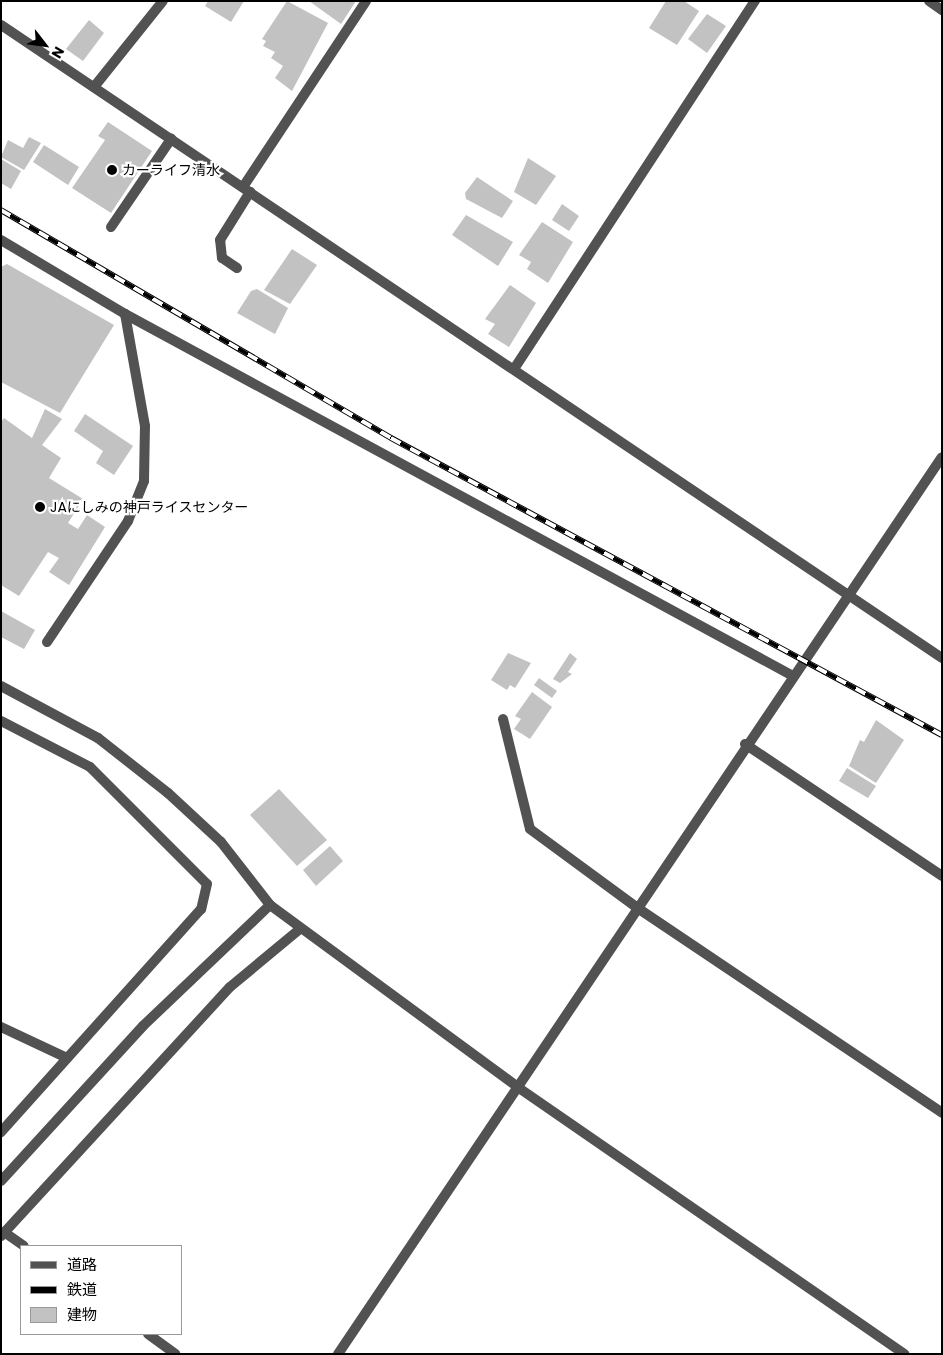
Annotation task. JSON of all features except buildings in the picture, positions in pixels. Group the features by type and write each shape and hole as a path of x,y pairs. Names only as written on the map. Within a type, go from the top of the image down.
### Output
{"street":[{"path":"94,87 163,1"},
{"path":"237,268 222,258 220,240 246,190 366,1"},
{"path":"514,369 755,1"},
{"path":"929,1 942,10"},
{"path":"1,25 942,658"},
{"path":"112,227 171,139"},
{"path":"1,240 125,314 793,676"},
{"path":"47,642 128,521 144,481 145,426 125,314"},
{"path":"338,1354 745,744 850,595 942,457"},
{"path":"1,686 98,738 168,793 221,842 270,906 516,1086 904,1354"},
{"path":"504,719 530,830 636,907 942,1113"},
{"path":"1,722 90,767 207,884 201,909 1,1132"},
{"path":"745,744 942,876"},
{"path":"1,1181 143,1026 270,906"},
{"path":"22,1245 3,1234 230,987 301,928"},
{"path":"1,1027 67,1058"},
{"path":"149,1335 176,1354"}],"railway":[{"path":"1,210 391,438 942,735"}],"place":[{"name":"カーライフ清水","path":"112,170"},
{"name":"JAにしみの神戸ライスセンター","path":"40,507"}]}
